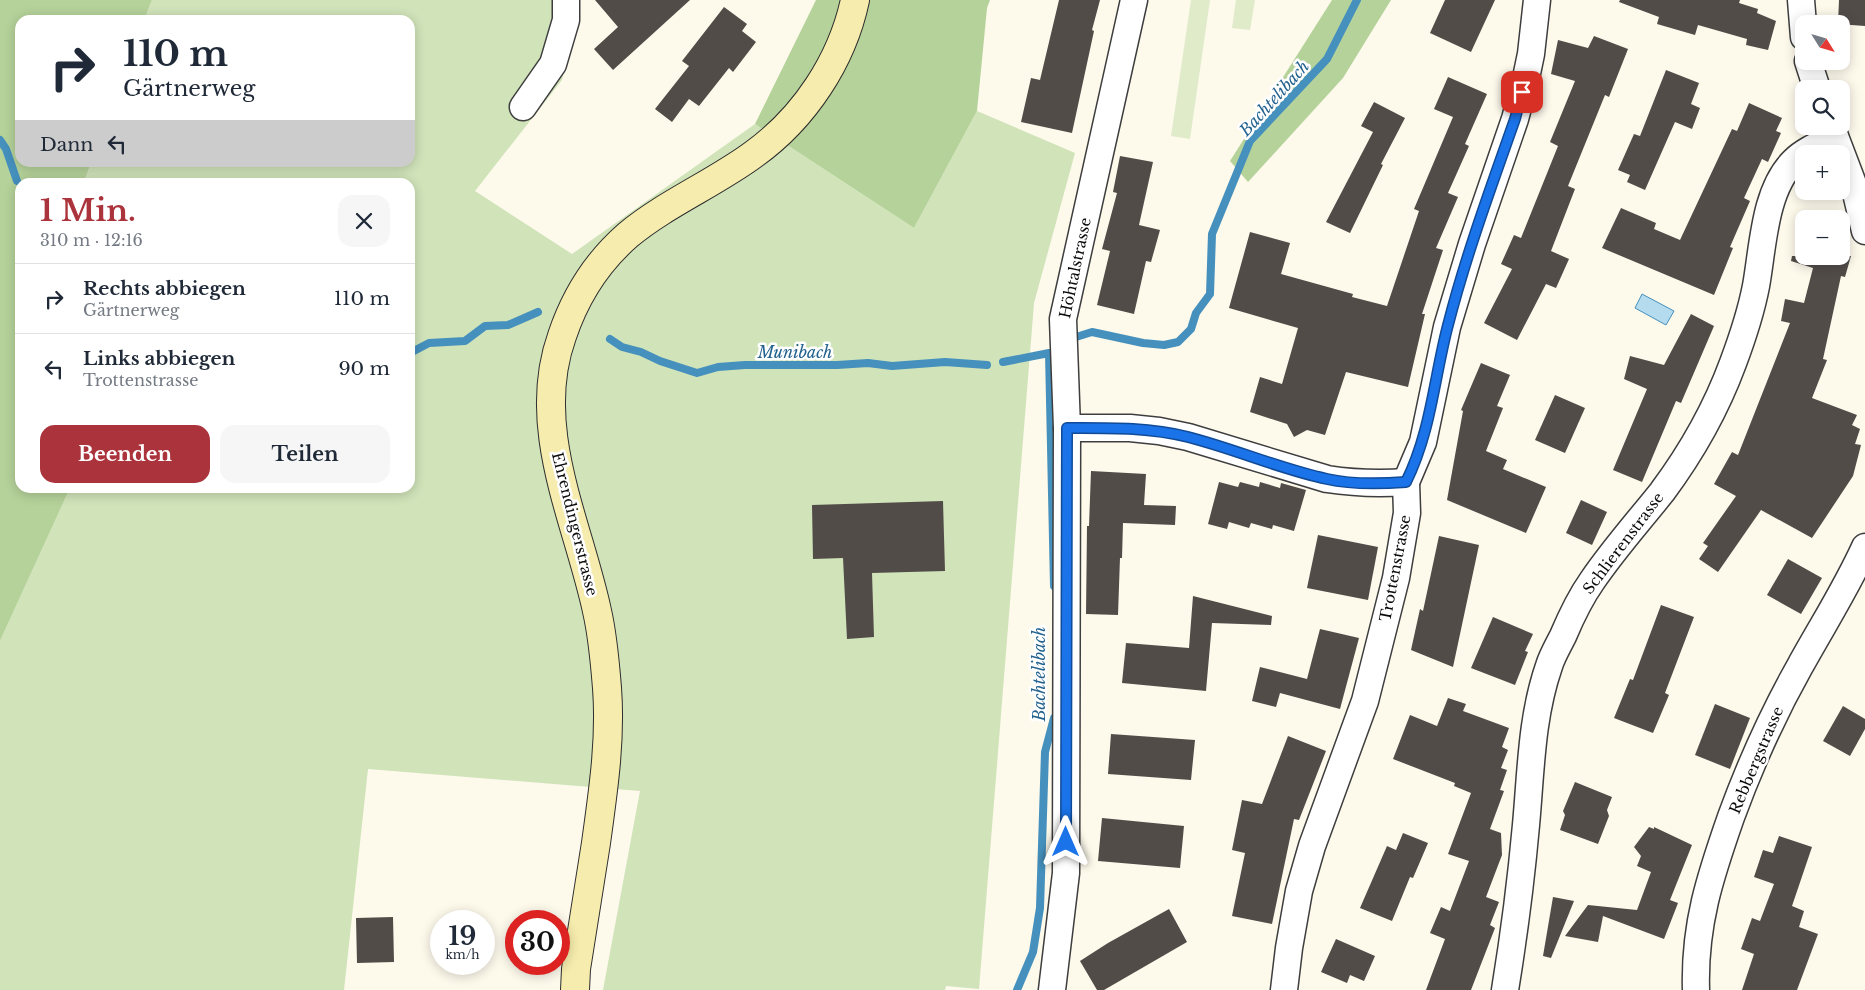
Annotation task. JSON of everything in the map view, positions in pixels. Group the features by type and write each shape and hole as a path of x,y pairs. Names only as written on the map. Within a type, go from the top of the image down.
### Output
{"main road":[{"name":"Ehrendingerstrasse","path":"575,990 576,969 606,774 608,717 604,650 598,611 557,465 552,431 551,402 554,368 561,337 585,285 597,268 629,235 754,154 787,127 816,91 837,53 855,0"}],"street":[{"path":"523,107 553,64 566,20 566,0"},
{"name":"Höhtalstrasse","path":"1052,990 1066,873 1067,428 1063,319 1134,0"},
{"name":"Trottenstrasse","path":"1284,990 1290,938 1307,864 1365,701 1396,578 1408,513 1406,482 1423,442 1447,327 1460,282 1515,119 1531,54 1537,0"},
{"path":"1801,0 1802,15"},
{"name":"Schlierenstrasse","path":"1505,990 1518,909 1531,752 1538,710 1549,665 1590,583 1663,490 1703,430 1734,363 1756,288 1768,211 1783,176 1793,161 1829,135"},
{"path":"1834,135 1855,189 1865,231"},
{"path":"1067,428 1130,428 1159,432 1188,437 1327,479 1364,483 1406,482"},
{"name":"Rebbergstrasse","path":"1696,990 1698,936 1706,892 1742,788 1767,729 1800,666 1850,580 1865,547"}],"green space":[{"path":"0,0 152,0 146,15 15,15 15,167 90,167 85,178 15,178 15,493 68,493 0,641"},
{"path":"152,0 578,0 562,80 475,191 572,254 755,124 914,228 977,111 1075,153 1034,303 979,989 946,986 945,990 603,990 640,791 368,769 344,990 0,990 0,641 68,493 415,493 415,178 85,178 90,167 415,167 415,15 146,15"},
{"path":"816,0 990,0 987,8 977,111 914,228 755,124"},
{"path":"1191,0 1210,0 1190,139 1171,136"},
{"path":"1236,0 1255,0 1250,30 1232,28"},
{"path":"1332,0 1391,0 1343,78 1248,182 1230,161"}],"water":[{"path":"1642,294 1674,311 1666,325 1635,308"}],"building":[{"path":"595,0 690,0 613,70 594,49 618,27"},
{"path":"1059,0 1100,0 1092,30 1094,31 1072,133 1021,122 1031,78 1040,80"},
{"path":"1445,0 1495,0 1471,52 1430,33"},
{"path":"1620,0 1740,0 1739,3 1758,9 1757,13 1776,21 1768,50 1746,45 1747,39 1698,25 1695,35 1657,24 1659,17 1619,2"},
{"path":"1839,0 1865,0 1865,26 1850,25 1850,15 1838,15"},
{"path":"724,7 747,24 742,31 756,42 733,72 729,68 699,106 689,99 672,122 655,109 689,66 682,61"},
{"path":"1594,36 1628,49 1609,97 1605,95 1568,186 1575,189 1551,251 1569,259 1556,288 1546,284 1517,340 1484,323 1512,269 1501,264 1514,235 1521,238 1558,146 1550,142 1575,81 1551,74 1558,40 1588,48"},
{"path":"1666,70 1699,83 1691,104 1700,108 1692,129 1675,122 1645,190 1627,182 1630,175 1618,170 1634,134 1640,136"},
{"path":"1448,77 1487,94 1465,144 1469,146 1448,193 1458,197 1436,248 1443,250 1422,314 1425,314 1408,387 1346,372 1325,435 1307,430 1294,437 1287,424 1250,412 1260,377 1282,384 1298,328 1229,308 1250,232 1290,243 1281,274 1353,294 1352,297 1387,306 1419,211 1414,209 1453,117 1434,109"},
{"path":"1374,102 1405,118 1381,164 1383,165 1350,233 1326,222 1373,132 1361,126"},
{"path":"1749,103 1782,118 1776,131 1781,133 1768,162 1762,159 1744,198 1750,201 1730,247 1733,248 1714,295 1602,248 1621,208 1656,223 1654,229 1680,240 1732,129 1737,131"},
{"path":"1120,156 1153,162 1139,225 1160,230 1151,262 1146,261 1134,314 1097,305 1110,251 1102,249 1117,193 1113,192"},
{"path":"1792,256 1795,256 1795,262 1791,261"},
{"path":"1804,265 1848,265 1845,277 1841,276 1823,359 1827,360 1812,398 1857,415 1852,425 1860,429 1855,444 1861,445 1853,476 1812,538 1761,510 1718,572 1699,559 1708,546 1703,543 1736,496 1714,484 1732,452 1738,455 1790,323 1781,321 1785,299 1804,303 1813,268"},
{"path":"1691,314 1714,326 1681,403 1676,401 1642,482 1613,470 1647,389 1624,379 1630,356 1664,365"},
{"path":"1481,363 1510,375 1497,406 1503,408 1486,451 1507,460 1503,469 1546,487 1526,533 1447,500 1463,411 1461,410"},
{"path":"1555,395 1585,408 1565,453 1535,440"},
{"path":"1091,471 1146,474 1144,505 1176,506 1175,525 1123,523 1118,615 1086,614 1087,526 1089,526"},
{"path":"1219,482 1238,487 1240,482 1259,487 1260,482 1280,488 1281,483 1306,490 1294,531 1273,525 1272,529 1251,523 1249,528 1229,522 1227,529 1208,524"},
{"path":"1581,500 1607,512 1592,545 1566,533"},
{"path":"943,501 945,571 872,573 874,637 847,639 843,558 813,559 812,505"},
{"path":"1318,535 1378,547 1368,600 1307,588"},
{"path":"1439,536 1479,545 1453,667 1411,650 1420,609 1423,611"},
{"path":"1788,559 1822,578 1801,614 1767,595"},
{"path":"1193,596 1272,616 1271,625 1212,623 1206,691 1122,683 1126,643 1189,648"},
{"path":"1661,605 1694,617 1665,693 1669,695 1653,733 1614,718 1630,679 1633,680"},
{"path":"1493,617 1533,634 1525,651 1528,652 1515,685 1471,668"},
{"path":"1320,629 1359,638 1340,709 1280,693 1276,707 1252,701 1260,667 1307,679"},
{"path":"1448,698 1466,704 1463,711 1509,728 1502,747 1508,750 1501,768 1507,770 1500,790 1504,791 1490,829 1501,833 1502,855 1486,897 1499,902 1490,925 1495,928 1471,990 1426,990 1445,939 1430,933 1441,907 1450,911 1469,861 1448,854 1471,793 1454,786 1455,783 1393,759 1410,715 1437,726"},
{"path":"1715,704 1750,718 1730,769 1695,755"},
{"path":"1843,706 1865,719 1865,729 1850,756 1823,741"},
{"path":"1111,734 1195,740 1191,780 1108,774"},
{"path":"1288,736 1326,751 1299,820 1294,819 1272,924 1232,916 1245,853 1232,850 1242,800 1262,804"},
{"path":"1575,782 1612,797 1607,810 1609,816 1598,844 1560,830 1565,815 1563,811"},
{"path":"1102,818 1184,826 1180,868 1098,861"},
{"path":"1649,827 1654,829 1654,827 1692,845 1670,900 1678,903 1664,939 1603,916 1598,942 1565,936 1588,905 1637,910 1651,872 1637,866 1641,856 1634,847"},
{"path":"1403,833 1428,843 1413,878 1410,877 1392,921 1360,908 1387,846 1396,850"},
{"path":"1779,836 1812,847 1792,906 1804,911 1799,927 1818,934 1797,990 1742,990 1754,954 1741,949 1752,918 1760,921 1774,884 1754,877 1763,850 1773,853"},
{"path":"1553,897 1574,901 1551,958 1543,956"},
{"path":"1169,909 1187,942 1104,990 1097,990 1080,961"},
{"path":"393,917 394,962 357,963 356,918"},
{"path":"1336,939 1375,956 1364,981 1350,975 1347,983 1321,972"}],"waterway":[{"name":"Bachtelibach","path":"1076,337 1092,332 1143,343 1164,345 1178,342 1191,329 1196,313 1210,294 1212,234 1250,141 1327,59 1357,0"},
{"name":"Munibach","path":"0,140 6,149 16,178"},
{"name":"Munibach","path":"415,350 429,343 465,341 485,326 508,325 538,312"},
{"name":"Munibach","path":"610,339 622,347 697,373 718,367 745,365 868,363 892,366 945,362 987,365"},
{"name":"Bachtelibach","path":"1003,362 1049,353 1054,586"},
{"name":"Bachtelibach","path":"1017,990 1033,952 1040,908 1045,752 1054,718"}],"route":[{"path":"1066,842 1067,428 1130,428 1159,432 1188,437 1327,479 1380,484 1406,482 1416,463 1423,442 1447,327 1460,282 1515,119 1522,92"}]}
